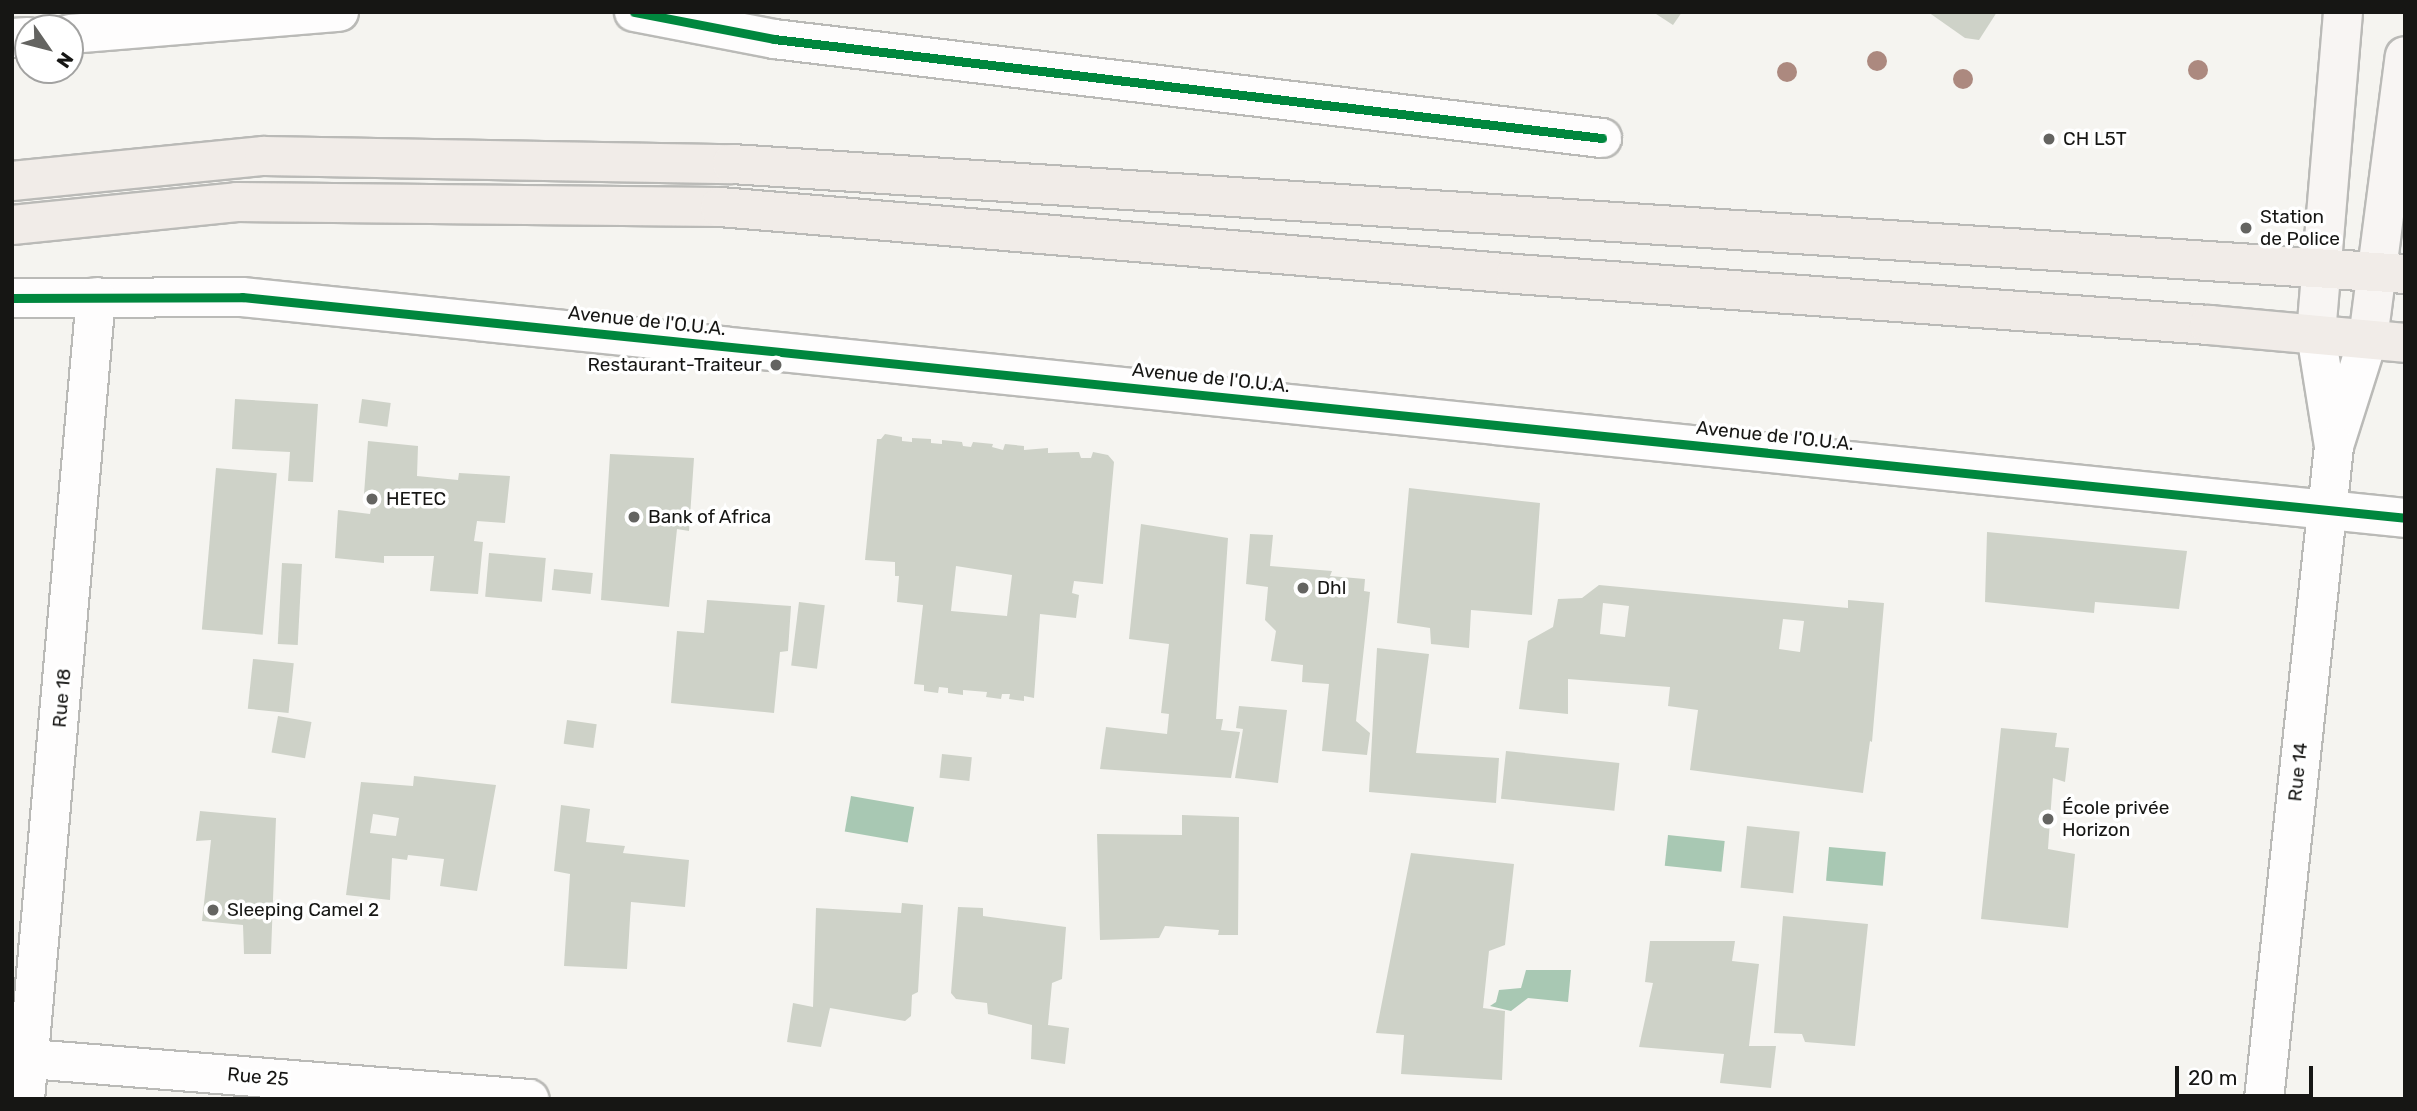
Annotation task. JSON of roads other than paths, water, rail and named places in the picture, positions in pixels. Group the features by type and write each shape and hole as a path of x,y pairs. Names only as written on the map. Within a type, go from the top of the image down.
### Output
{"main road":[{"path":"2316,334 2343,12"},
{"path":"12,225 237,202 720,207 1517,274 2386,341 2405,56"},
{"path":"12,181 264,156 732,164 2390,273"}],"street":[{"path":"84,33 339,12"},
{"path":"634,12 783,26 1602,138"},
{"name":"Avenue de l'O.U.A.","path":"12,298 242,297 2405,518"},
{"name":"Rue 18","path":"25,1099 96,298"},
{"path":"2316,334 2334,446"},
{"path":"2334,446 2386,341"},
{"name":"Rue 14","path":"2264,1099 2334,446"},
{"name":"Rue 25","path":"30,1059 529,1099"}],"place":[{"name":"CH L5T","path":"2049,139"},
{"name":"Station de Police","path":"2246,228"},
{"name":"Restaurant-Traiteur","path":"776,365"},
{"name":"HETEC","path":"372,499"},
{"name":"Bank of Africa","path":"634,517"},
{"name":"Dhl","path":"1303,588"},
{"name":"École privée Horizon","path":"2048,819"},
{"name":"Sleeping Camel 2","path":"213,910"}]}
